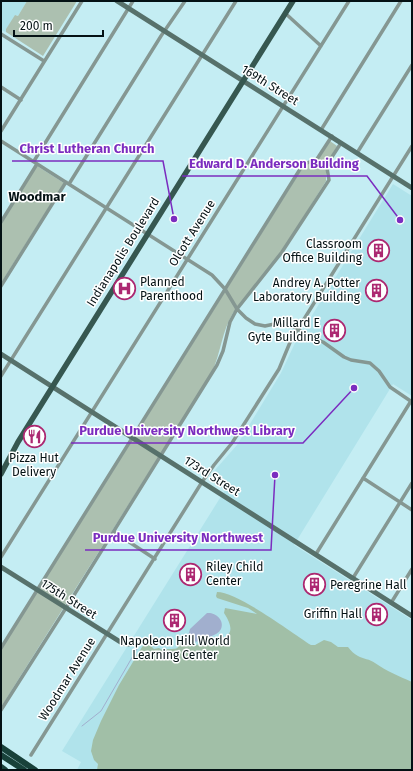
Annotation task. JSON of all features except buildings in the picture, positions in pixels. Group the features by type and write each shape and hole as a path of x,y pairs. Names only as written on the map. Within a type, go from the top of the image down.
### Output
{"highway":[{"path":"1,747 35,770"},
{"path":"1,755 24,770"},
{"path":"1,768 5,770"}],"main road":[{"name":"Indianapolis Boulevard","path":"1,474 11,453 293,1"},
{"name":"Indianapolis Boulevard","path":"1,464 11,453"}],"street":[{"path":"1,131 82,1"},
{"name":"169th Street","path":"117,1 412,188"},
{"path":"1,222 133,1"},
{"path":"1,286 184,1"},
{"path":"1,376 236,1"},
{"name":"Olcott Avenue","path":"1,557 349,1"},
{"path":"321,130 402,1"},
{"path":"285,13 321,46"},
{"path":"1,34 44,61"},
{"path":"357,153 412,65"},
{"path":"1,87 21,100"},
{"path":"1,648 302,166 317,159 332,136"},
{"path":"1,141 212,275 225,289 237,309 255,324 264,326 286,323 323,342 344,357 370,363 379,371 384,380 392,389 411,401 316,554"},
{"path":"1,710 218,365 223,351 227,330 237,309 282,252 329,180 327,168 328,163 341,142"},
{"name":"Woodmar Avenue","path":"31,755 202,482 232,442 279,368 288,346 298,329 412,146"},
{"name":"173rd Street","path":"1,354 412,616"},
{"path":"363,478 412,510"},
{"path":"353,578 412,483"},
{"path":"114,532 154,559"},
{"name":"175th Street","path":"1,567 122,643 128,644"},
{"path":"391,602 412,569"}],"shaded area":[{"path":"1,1 27,1 18,16 16,15 6,29 6,32 1,30"},
{"path":"393,184 412,196 412,396 393,384 294,545 412,620 412,770 77,770 81,762 62,751 225,490 209,480 215,470 237,445 281,373 295,343"},
{"path":"207,613 218,617 222,623 221,629 217,634 196,642 188,636 190,629"}],"green space":[{"path":"27,1 77,1 43,56 6,32 6,29 15,15 18,16"},
{"path":"330,141 337,146 326,165 326,181 278,258 233,313 226,327 218,357 212,372 1,707 1,650 303,167 317,160"},
{"path":"37,166 64,183 1,283 1,224"},
{"path":"217,592 226,594 251,606 311,645 315,645 324,640 331,642 338,647 348,647 358,656 412,682 412,770 97,770 98,764 94,760 91,751 93,740 119,685 145,644 149,644 154,649 159,648 164,651 167,649 178,648 184,640 195,646 201,643 223,638 228,635 230,630 229,623 224,613 225,608 257,614 248,608 217,598"}],"waterway":[{"path":"82,726 101,711 137,649"}],"place":[{"name":"Christ Lutheran Church","path":"174,219"},
{"name":"Edward D. Anderson Building","path":"400,220"},
{"name":"Classroom Office Building","path":"378,251"},
{"name":"Planned Parenthood","path":"125,289"},
{"name":"Andrey A. Potter Laboratory Building","path":"376,290"},
{"name":"Millard E Gyte Building","path":"335,330"},
{"name":"Purdue University Northwest Library","path":"354,388"},
{"name":"Pizza Hut Delivery","path":"34,437"},
{"name":"Purdue University Northwest","path":"275,475"},
{"name":"Riley Child Center","path":"190,574"},
{"name":"Peregrine Hall","path":"314,585"},
{"name":"Griffin Hall","path":"377,614"},
{"name":"Napoleon Hill World Learning Center","path":"175,620"}],"district":[{"name":"Woodmar","path":"37,196"}]}
